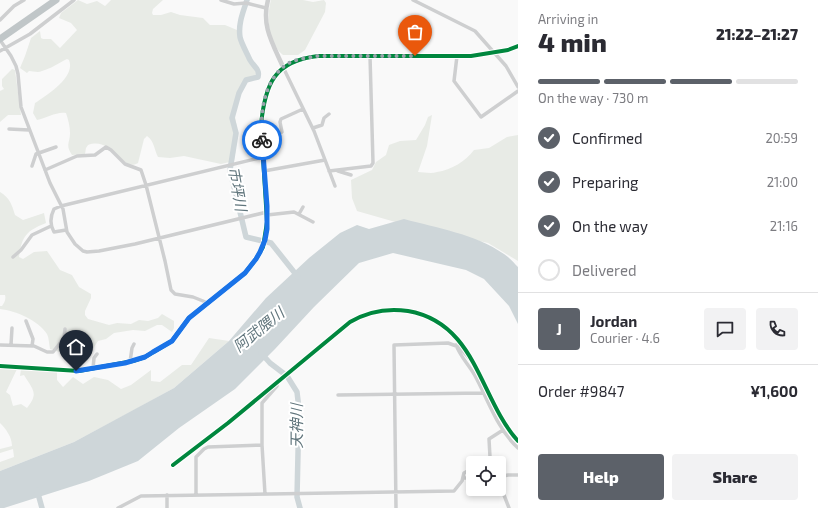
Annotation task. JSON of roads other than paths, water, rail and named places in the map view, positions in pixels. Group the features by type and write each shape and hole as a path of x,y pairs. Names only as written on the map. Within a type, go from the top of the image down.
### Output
{"highway":[{"path":"0,33 48,0"},
{"path":"0,40 56,0"}],"street":[{"path":"0,20 14,6 24,0"},
{"path":"0,51 30,34 74,0"},
{"path":"221,0 234,4 243,2 266,8"},
{"path":"268,0 266,8 268,35 313,128 335,186"},
{"path":"414,0 475,31 506,66 518,87"},
{"path":"0,40 11,56 17,70 21,107 44,170 64,214 66,230 70,238 83,251 87,252 111,249 267,214 291,212 299,214 313,222"},
{"path":"0,366 76,371 130,362 145,357 172,341 189,318 245,273 256,259 265,240 267,214 261,125 262,112 271,83 283,67 303,58 318,56 475,56 508,50 518,46"},
{"path":"329,171 371,166 373,163 370,56"},
{"path":"457,56 454,81 481,117 518,91"},
{"path":"269,151 273,136 282,132 280,122 281,119 303,109"},
{"path":"313,128 322,125 324,118 329,114"},
{"path":"9,129 30,130"},
{"path":"32,166 36,154 56,147"},
{"path":"44,170 77,156 95,155 107,147 125,164 141,170 146,185 171,290 175,294 193,297 208,303"},
{"path":"263,152 276,149"},
{"path":"66,230 54,232 51,226 52,211 61,206 263,157"},
{"path":"264,171 325,160"},
{"path":"337,170 350,175"},
{"path":"299,214 303,207"},
{"path":"12,257 21,250 32,235 51,226"},
{"path":"173,465 222,428 350,322 371,313 382,311 406,311 424,315 454,335 464,347 504,421 518,441"},
{"path":"26,321 34,339 32,346"},
{"path":"11,345 12,328"},
{"path":"0,345 32,346 47,352 53,352 64,338 65,329"},
{"path":"396,508 394,345 448,343 456,345 472,361"},
{"path":"130,362 134,344"},
{"path":"456,345 473,373 503,430 518,448"},
{"path":"93,368 94,358 97,354"},
{"path":"265,494 262,445 262,403 277,386 277,382"},
{"path":"338,396 483,393"},
{"path":"490,456 489,439 503,430"},
{"path":"196,495 196,457 204,449 208,447 262,445"},
{"path":"118,508 138,496 454,491 458,488 464,478 464,473 466,472"},
{"path":"506,475 518,475"},
{"path":"167,495 167,508"},
{"path":"504,496 509,508"}],"water":[{"name":"阿武隈川","path":"404,219 481,241 510,258 518,267 518,324 509,306 484,279 466,270 393,253 359,263 314,307 235,389 179,428 138,461 89,481 0,508 0,471 74,442 174,388 229,341 266,298 309,258 340,233 357,225 369,229"}],"waterway":[{"name":"市坪川","path":"247,0 240,23 240,37 250,60 257,70 258,77 246,80 239,93 232,118 236,133 230,170 246,237 271,243 298,277"},
{"name":"天神川","path":"261,353 270,363 287,376 297,392 299,409 297,497 300,508"},
{"path":"37,490 42,508"}]}
